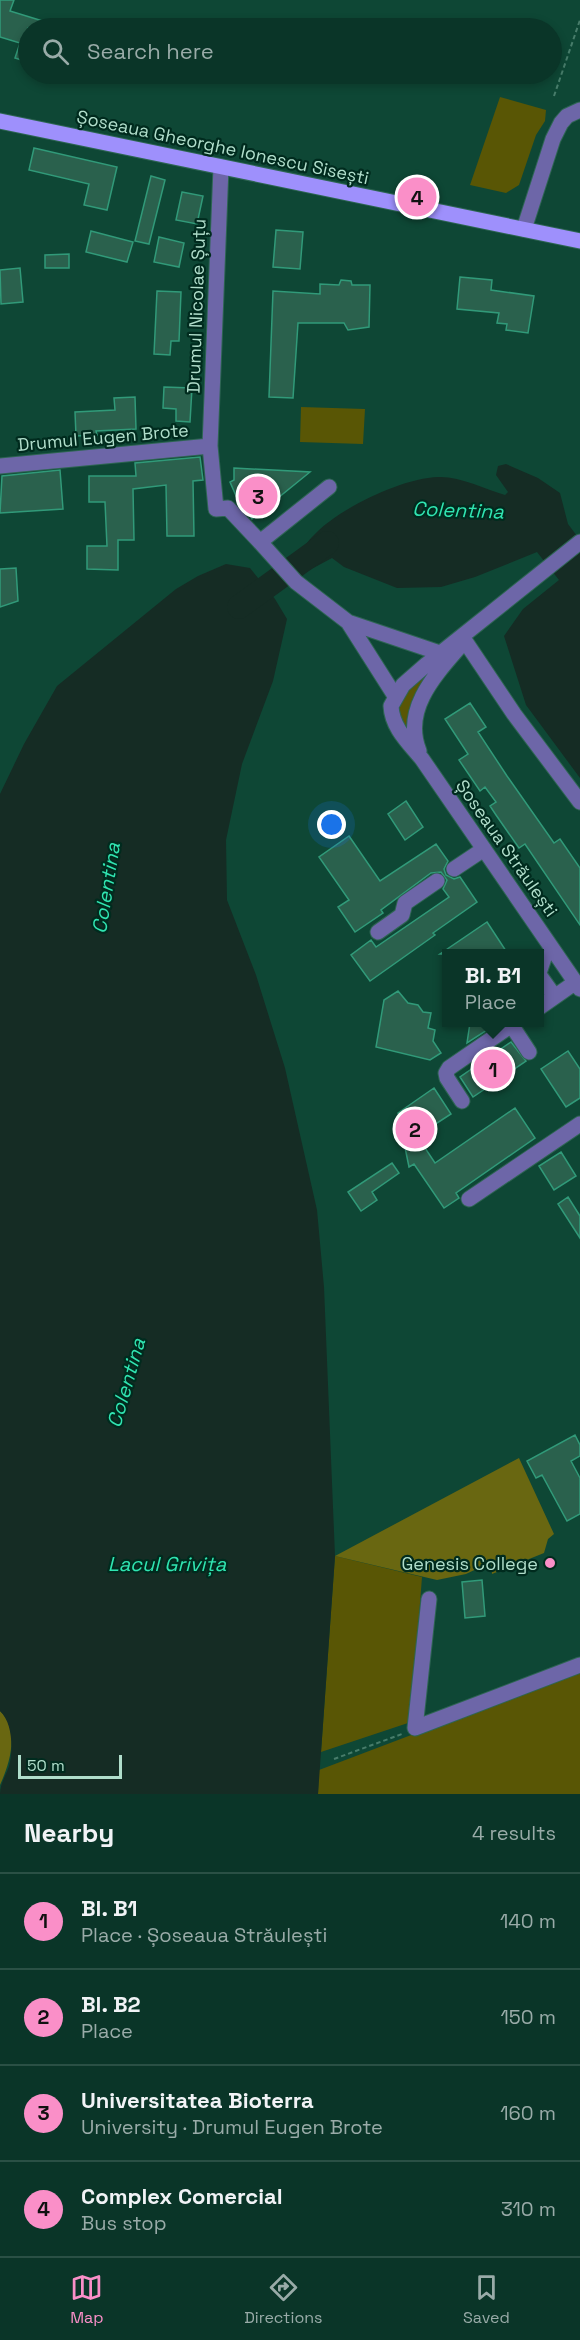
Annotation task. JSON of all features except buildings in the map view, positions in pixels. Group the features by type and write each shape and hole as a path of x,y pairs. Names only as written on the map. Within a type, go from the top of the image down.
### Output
{"main road":[{"name":"Șoseaua Gheorghe Ionescu Sisești","path":"0,121 580,241"}],"street":[{"path":"524,229 553,139 567,116 580,110"},
{"name":"Drumul Nicolae Șuțu","path":"221,167 210,446 216,509 228,508 260,542"},
{"name":"Drumul Eugen Brote","path":"0,466 210,446"},
{"path":"329,487 260,542 296,582 348,622 440,653"},
{"path":"348,622 395,696 403,685 440,653 580,542"},
{"path":"422,759 414,733 418,706 426,687 490,613"},
{"path":"465,641 514,714 580,802"},
{"name":"Șoseaua Străulești","path":"395,696 390,706 393,721 422,759 578,986"},
{"path":"454,869 484,849"},
{"path":"378,932 402,915 405,903 437,881"},
{"path":"544,982 550,990"},
{"path":"544,1005 578,986"},
{"path":"462,1101 447,1078 446,1073 449,1068 510,1027"},
{"path":"516,1027 530,1052"},
{"path":"469,1198 580,1124"},
{"path":"429,1599 415,1728 551,1669 580,1665"}],"path":[{"path":"562,73 580,20"},
{"path":"554,96 558,84"},
{"path":"334,1759 415,1728"}],"shaded area":[{"path":"500,97 546,110 545,121 536,135 519,185 506,193 470,185"},
{"path":"301,407 365,409 363,444 300,442"},
{"path":"421,676 426,680 408,728 399,714 399,707 409,688"},
{"path":"519,1458 554,1534 548,1539 544,1553 492,1574 491,1562 466,1574 437,1580 335,1556"},
{"path":"335,1556 422,1577 411,1722 321,1752"},
{"path":"580,1671 580,1794 318,1794 319,1770"},
{"path":"0,1711 10,1727 11,1747 10,1757 0,1785"}],"water":[{"path":"506,464 538,478 560,493 568,524 580,540 580,778 526,705 504,636 523,609 559,580 537,552 475,577 441,587 397,588 344,567 332,558 306,572 298,557 312,537 338,515 354,505 407,483 446,477 505,495 508,492 496,475 498,466"},
{"name":"Lacul Grivița","path":"226,564 250,568 275,599 287,619 273,681 242,764 226,840 227,900 256,975 285,1068 317,1210 324,1287 335,1556 318,1794 0,1794 11,1756 11,1735 7,1721 0,1711 0,794 24,744 57,686 176,589"}],"waterway":[{"name":"Colentina","path":"239,607 327,543"}],"place":[{"name":"Complex Comercial","path":"417,197"},
{"name":"Universitatea Bioterra","path":"258,496"},
{"name":"Bl. B1","path":"493,1069"},
{"name":"Bl. B2","path":"415,1129"},
{"name":"Genesis College","path":"550,1563"}]}
